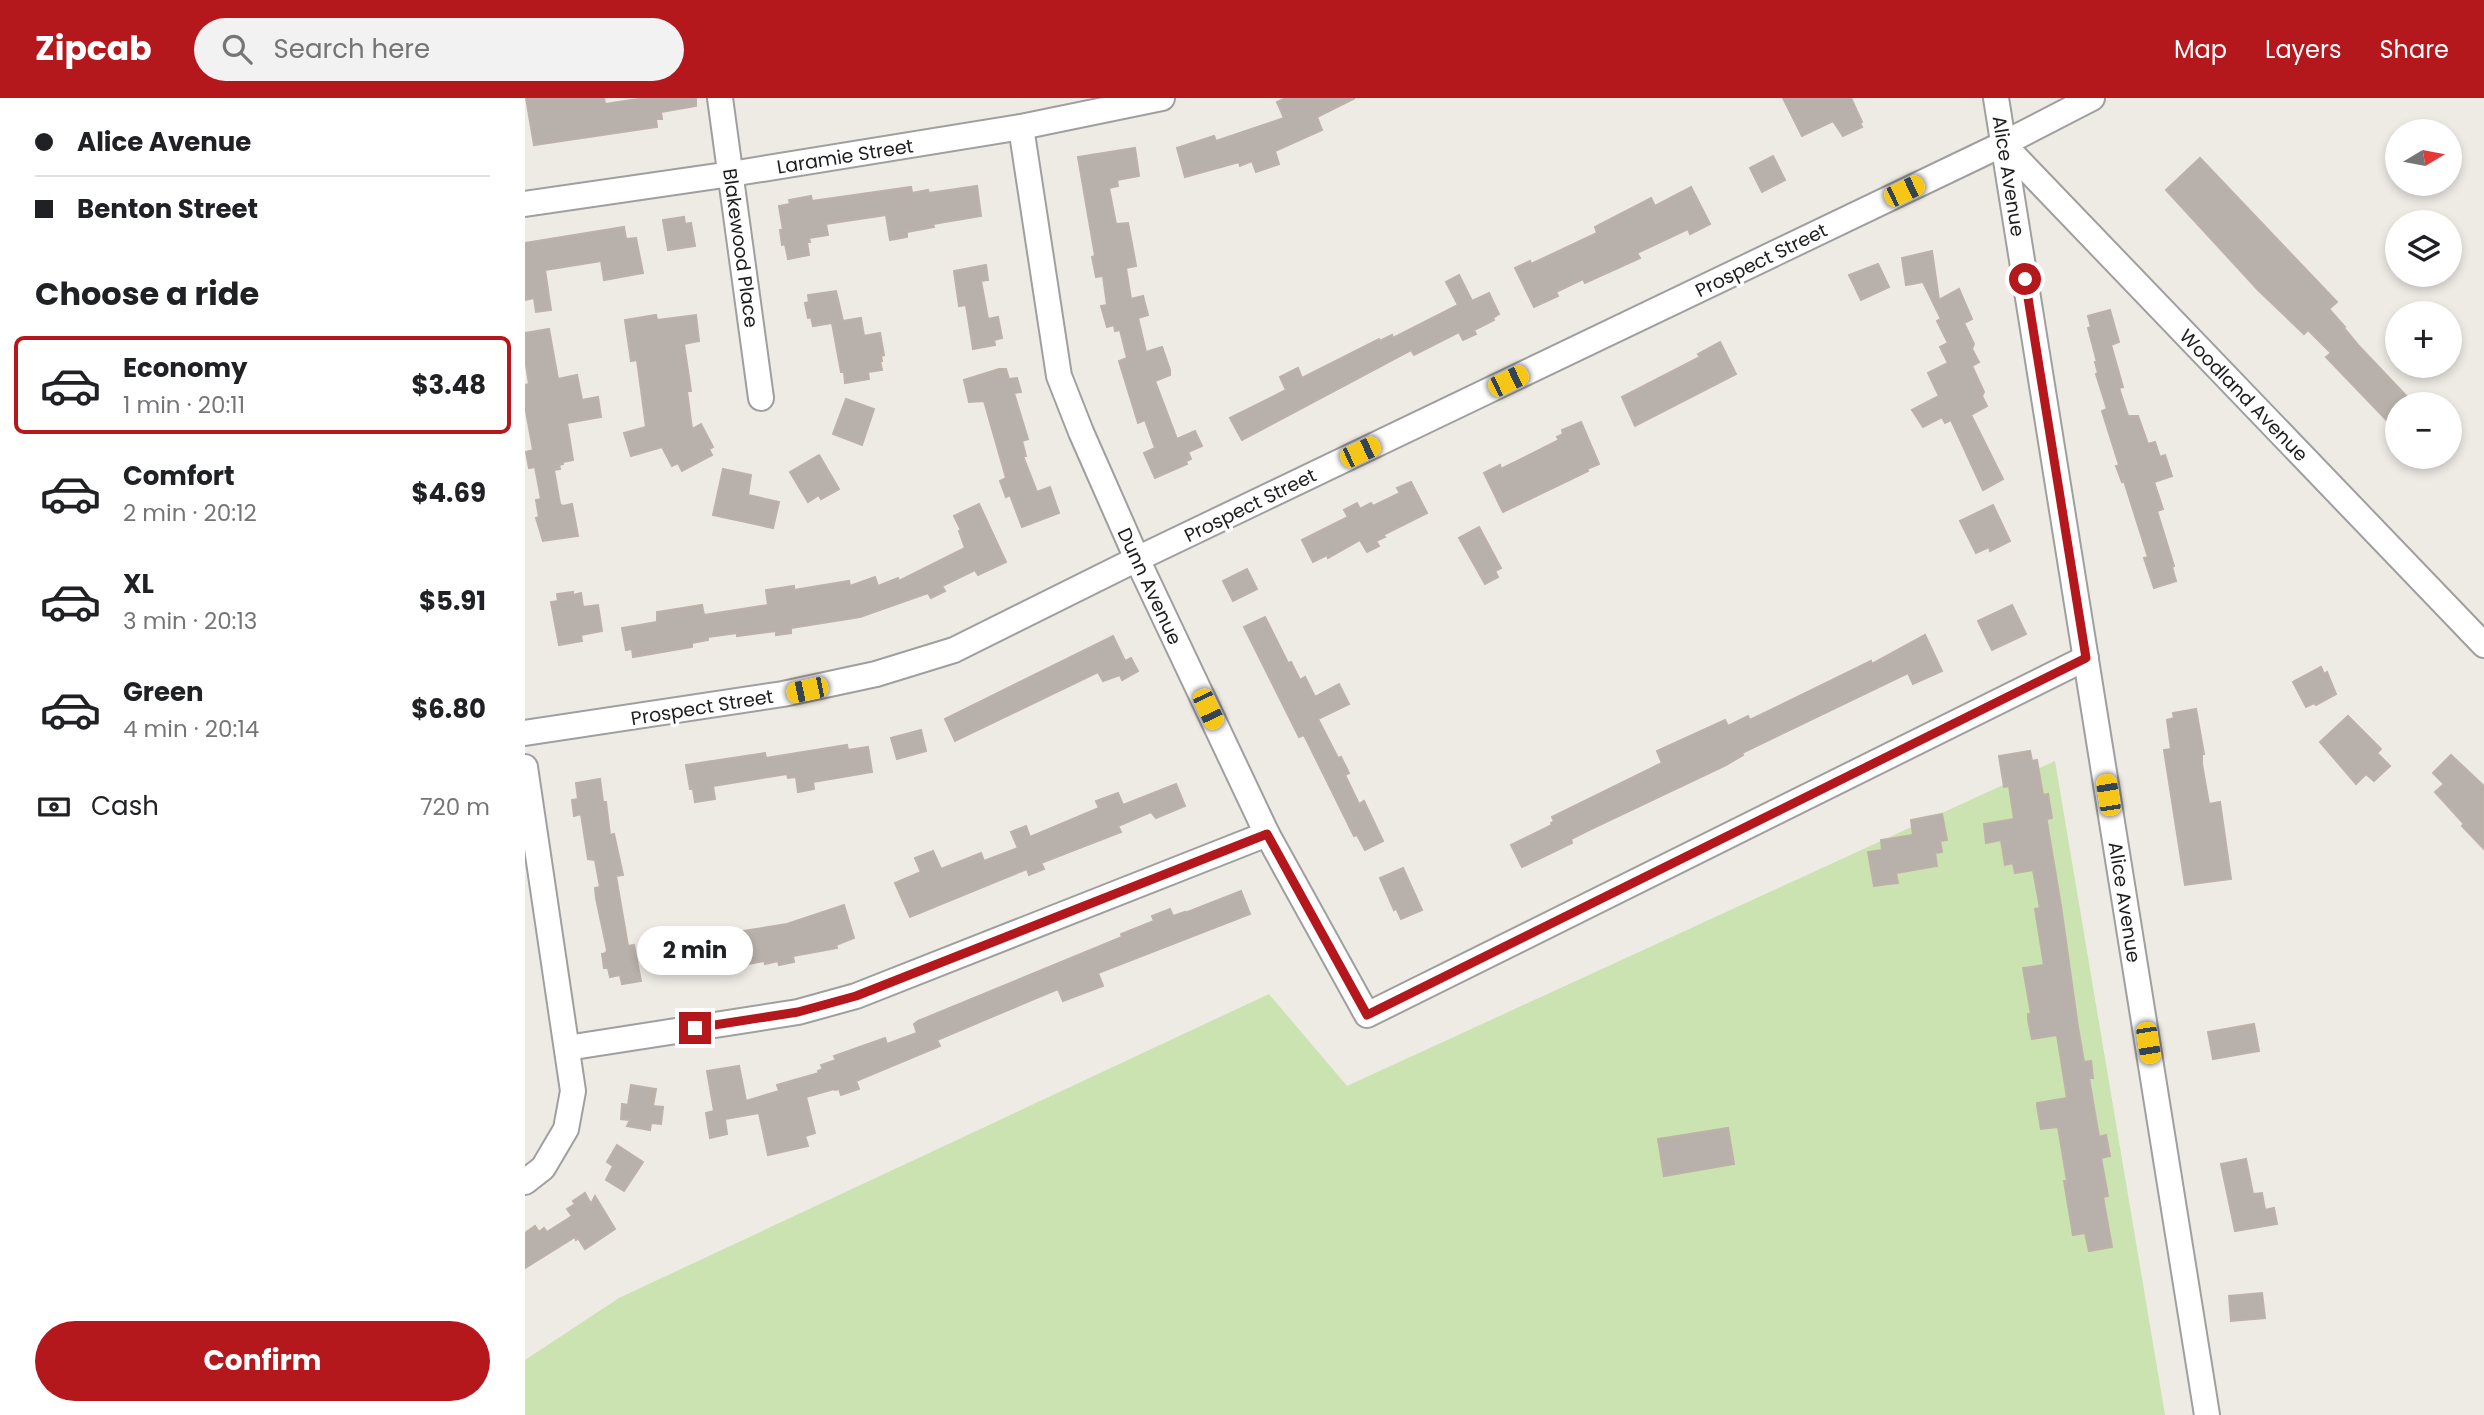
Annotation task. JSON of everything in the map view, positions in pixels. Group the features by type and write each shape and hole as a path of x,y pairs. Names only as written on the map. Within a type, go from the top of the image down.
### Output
{"street":[{"name":"Blakewood Place","path":"720,98 761,398"},
{"name":"Laramie Street","path":"525,204 1021,127 1163,98"},
{"name":"Alice Avenue","path":"1996,98 2207,1415"},
{"name":"Prospect Street","path":"525,733 783,694 916,663 954,650 1137,559 2003,144 2092,98"},
{"name":"Dunn Avenue","path":"1021,127 1059,376 1137,559 1267,834 1367,1015 2086,658"},
{"name":"Woodland Avenue","path":"2003,144 2484,645"},
{"path":"525,767 573,1091 566,1129 543,1168 525,1182"},
{"path":"567,1048 798,1012 856,996 1267,834"}],"green space":[{"path":"2055,761 2165,1415 525,1415 525,1360 619,1298 1269,994 1347,1086"}],"building":[{"path":"526,98 604,98 605,104 645,98 696,98 696,106 661,112 662,119 656,119 657,127 534,145"},
{"path":"1286,98 1355,98 1317,117 1322,130 1275,151 1279,164 1256,172 1252,161 1240,166 1239,162 1185,177 1177,148 1214,136 1216,141 1284,118 1277,102"},
{"path":"1783,98 1851,98 1862,127 1843,136 1833,121 1802,136"},
{"path":"1135,148 1139,176 1117,180 1118,186 1109,188 1116,224 1128,223 1136,266 1126,268 1131,299 1143,296 1148,315 1138,318 1146,352 1162,347 1170,370 1170,375 1155,381 1177,439 1195,431 1202,446 1188,452 1191,459 1186,461 1187,464 1155,478 1144,453 1155,448 1145,420 1138,423 1119,361 1127,358 1120,330 1115,331 1114,325 1107,327 1101,306 1107,305 1103,276 1096,277 1092,257 1095,256 1078,157"},
{"path":"1773,156 1785,180 1762,192 1750,168"},
{"path":"2200,158 2337,302 2329,309 2385,373 2385,378 2389,378 2403,392 2385,392 2385,418 2326,357 2331,353 2308,330 2304,334 2258,290 2166,190"},
{"path":"977,186 981,216 933,224 934,227 907,232 907,237 890,240 886,215 826,224 828,235 809,238 809,255 788,259 785,244 782,245 780,230 783,230 779,206 790,204 789,200 811,196 812,201 911,187 912,193 928,190 929,193"},
{"path":"1691,187 1710,224 1690,234 1688,229 1637,253 1640,258 1585,283 1583,279 1556,292 1558,296 1534,307 1515,268 1530,261 1531,264 1597,233 1595,227 1651,198 1655,206"},
{"path":"684,217 685,224 691,223 695,246 668,250 663,220"},
{"path":"624,227 626,239 636,238 643,273 604,280 601,261 545,270 551,310 536,312 534,298 525,300 525,243"},
{"path":"1932,251 1939,300 1959,289 1972,319 1964,323 1979,362 1972,366 1984,392 1982,396 1987,406 1971,415 2003,479 1983,490 1951,420 1945,423 1942,417 1923,427 1912,410 1939,396 1928,373 1948,363 1940,347 1948,343 1937,321 1941,319 1923,282 1906,285 1902,258"},
{"path":"1878,264 1889,287 1861,300 1849,275"},
{"path":"986,265 988,280 981,281 988,319 998,317 1002,338 994,340 995,345 973,349 966,305 959,306 954,271"},
{"path":"1459,275 1472,301 1489,293 1499,314 1494,320 1474,330 1476,334 1463,340 1459,332 1414,355 1411,350 1242,440 1230,418 1286,390 1280,377 1298,368 1302,378 1379,339 1380,341 1392,335 1393,338 1458,305 1446,282"},
{"path":"836,291 843,321 861,318 864,336 880,333 884,355 880,361 882,370 868,372 869,379 845,383 832,323 813,326 811,317 808,318 805,303 809,302 808,295"},
{"path":"2110,310 2119,342 2111,345 2123,387 2119,388 2128,416 2138,416 2148,444 2155,442 2160,457 2165,455 2172,476 2154,482 2163,509 2157,511 2176,581 2154,588 2144,558 2148,557 2124,481 2122,482 2116,466 2119,465 2102,411 2107,409 2096,374 2097,362 2088,328 2091,327 2088,316"},
{"path":"656,315 657,320 696,315 699,341 684,344 691,391 687,391 692,429 701,424 713,447 709,449 712,455 682,471 678,463 672,466 662,447 631,456 624,433 646,427 637,360 631,361 625,320"},
{"path":"549,329 558,379 577,375 582,400 598,397 601,417 567,423 573,460 563,462 559,465 560,469 554,470 560,504 572,504 578,536 543,541 536,518 539,517 536,500 541,499 535,467 529,468 526,452 533,450 525,406 525,385 529,384 525,333"},
{"path":"1720,342 1736,374 1635,426 1622,397 1700,357 1698,354"},
{"path":"1006,369 1009,379 1017,378 1021,392 1014,393 1028,439 1022,441 1026,456 1023,456 1037,492 1050,487 1059,513 1022,527 1010,495 1006,497 1000,481 1006,478 984,401 969,402 964,380"},
{"path":"846,399 874,409 862,445 833,434"},
{"path":"1581,422 1599,464 1503,512 1484,473 1500,465 1501,469 1559,440 1557,437 1563,434 1562,430"},
{"path":"819,455 839,489 821,499 819,495 808,502 790,472"},
{"path":"723,469 751,475 748,495 779,502 773,528 713,515"},
{"path":"1411,482 1427,513 1383,535 1385,537 1376,541 1379,546 1367,552 1360,540 1328,558 1327,555 1313,562 1302,540 1348,517 1344,510 1357,503 1360,509 1371,503 1373,506 1400,493 1397,488"},
{"path":"979,504 1006,562 978,575 975,570 942,586 945,591 931,598 928,593 860,617 791,628 791,633 776,635 776,631 708,637 708,640 692,643 692,647 633,657 632,649 626,650 622,628 657,622 657,612 702,605 704,615 768,605 766,590 794,586 794,590 849,581 850,586 875,577 878,586 898,578 899,581 965,548 954,516"},
{"path":"1993,505 2010,541 1990,551 1989,547 1976,553 1960,521"},
{"path":"1479,527 1501,568 1495,571 1498,577 1485,584 1459,538"},
{"path":"1247,569 1257,589 1233,601 1223,581"},
{"path":"573,592 573,595 581,593 583,607 598,605 602,631 581,635 582,641 559,645 551,602 558,601 557,594"},
{"path":"2012,605 2026,634 1992,650 1978,621"},
{"path":"1265,617 1288,663 1291,662 1300,680 1305,677 1315,697 1339,684 1349,704 1318,719 1349,773 1345,775 1359,804 1364,801 1383,841 1365,850 1357,835 1354,836 1304,735 1299,737 1244,627"},
{"path":"1925,635 1942,671 1913,684 1908,673 1742,753 1743,755 1726,765 1571,839 1572,843 1522,867 1511,845 1552,825 1552,817 1662,763 1657,751 1725,720 1728,726 1748,716 1750,720 1871,661 1872,664"},
{"path":"1113,636 1125,661 1131,658 1138,671 1122,680 1120,675 1103,681 1098,672 955,741 945,719"},
{"path":"2321,667 2324,674 2327,672 2336,694 2316,705 2314,703 2306,707 2293,682"},
{"path":"2196,709 2209,804 2220,802 2231,879 2185,885 2164,750 2171,749 2167,720 2174,718 2173,713"},
{"path":"2348,716 2381,749 2377,753 2390,766 2374,781 2366,774 2356,784 2320,742"},
{"path":"921,730 926,751 897,759 891,738"},
{"path":"847,745 848,750 868,747 872,772 813,782 814,789 798,792 796,777 788,778 787,774 713,786 715,799 695,802 693,789 690,789 686,765 765,753 766,758"},
{"path":"2030,751 2032,761 2037,760 2043,795 2048,794 2052,818 2047,819 2047,822 2078,1027 2084,1062 2091,1061 2093,1078 2089,1078 2099,1137 2106,1135 2110,1156 2101,1158 2108,1196 2103,1197 2112,1247 2089,1251 2085,1233 2073,1235 2058,1127 2041,1129 2037,1106 2037,1103 2067,1098 2057,1035 2032,1039 2028,1020 2028,1014 2031,1014 2023,968 2044,965 2035,909 2040,908 2033,870 2015,873 2013,863 2005,865 2001,840 1986,843 1984,824 2014,819 2009,786 2004,787 1999,756"},
{"path":"2451,755 2484,786 2484,849 2435,792 2444,784 2433,773"},
{"path":"600,779 610,835 614,834 623,875 616,876 628,946 634,945 641,981 622,984 620,975 610,977 608,968 604,968 602,954 607,950 596,898 595,888 600,887 595,860 588,859 581,814 574,816 572,800 578,799 576,783"},
{"path":"1176,784 1185,806 1156,818 1151,812 1118,826 1121,832 1041,863 1044,869 1029,875 1027,869 910,917 895,883 921,872 915,858 933,851 941,869 981,853 984,861 1018,848 1011,832 1026,826 1030,837 1099,808 1096,801 1118,793 1123,805"},
{"path":"1942,814 1947,840 1940,841 1942,852 1935,853 1937,866 1896,873 1898,883 1874,886 1868,852 1882,850 1881,840 1913,835 1911,820"},
{"path":"1403,868 1422,910 1401,919 1396,908 1394,910 1380,878"},
{"path":"1241,891 1250,914 1098,973 1103,986 1063,1001 1058,989 937,1040 940,1046 856,1081 859,1089 841,1095 839,1089 834,1089 806,1097 815,1133 805,1136 808,1146 768,1155 759,1113 725,1119 727,1134 710,1138 706,1113 714,1111 707,1071 739,1066 746,1101 779,1091 777,1085 819,1073 818,1071 823,1069 821,1065 836,1060 834,1056 885,1038 887,1044 917,1033 914,1024 918,1021 1122,937 1121,934 1154,921 1152,916 1170,909 1173,916 1185,913"},
{"path":"844,905 854,938 836,945 837,948 793,956 794,962 779,965 778,961 765,964 764,961 711,971 705,937 787,924"},
{"path":"2254,1024 2259,1051 2213,1059 2208,1032"},
{"path":"631,1085 656,1089 653,1106 663,1107 661,1124 651,1123 650,1130 627,1126 630,1120 621,1119 622,1104 628,1105"},
{"path":"1728,1128 1734,1164 1664,1176 1658,1139"},
{"path":"617,1145 643,1162 624,1191 606,1180 613,1166 607,1162"},
{"path":"2246,1159 2253,1194 2262,1193 2265,1210 2274,1208 2277,1224 2235,1231 2221,1164"},
{"path":"585,1193 591,1204 595,1196 615,1229 585,1249 575,1237 525,1268 525,1233 535,1226 539,1232 544,1228 547,1232 572,1216 567,1209"},
{"path":"2262,1293 2265,1318 2231,1321 2229,1296"}],"route":[{"path":"695,1028 798,1012 856,996 1267,834 1367,1015 2086,658 2025,279"}]}
